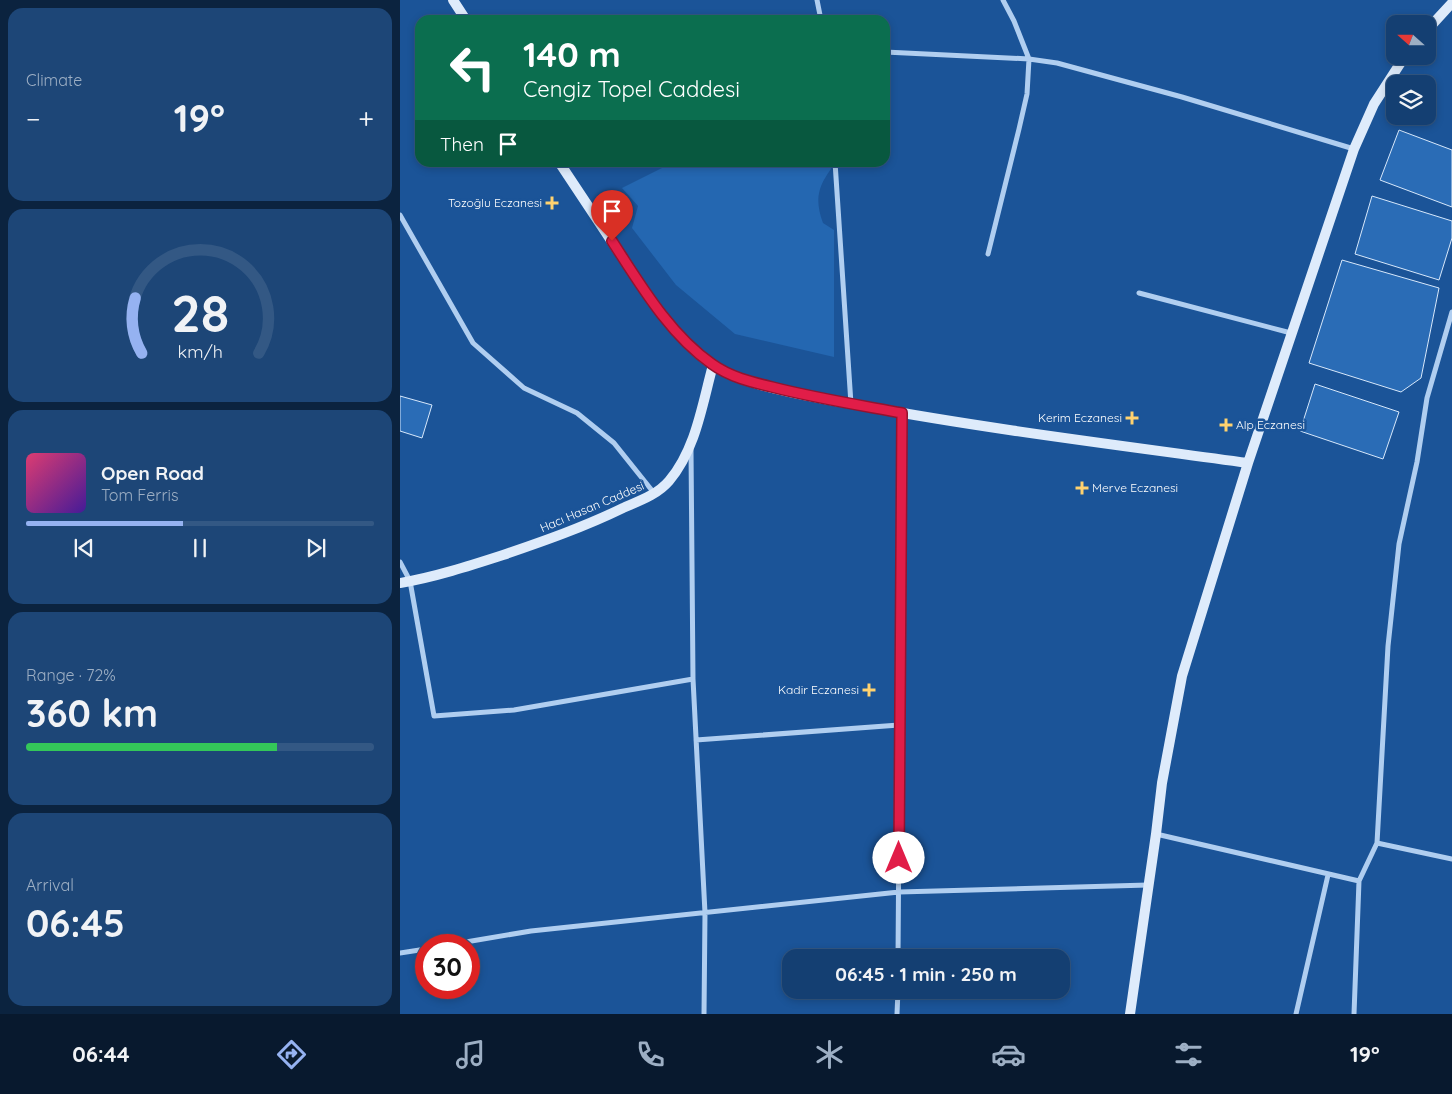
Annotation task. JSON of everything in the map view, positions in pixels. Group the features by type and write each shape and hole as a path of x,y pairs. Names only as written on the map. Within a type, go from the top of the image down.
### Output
{"street":[{"path":"453,0 463,15"},
{"path":"817,0 820,15"},
{"path":"988,254 1019,129 1026,94 1029,59 1014,21 1003,0"},
{"path":"1436,20 1452,3"},
{"path":"890,52 1029,59 1057,63 1182,97 1354,149"},
{"path":"1130,1014 1162,783 1182,676 1248,463 1354,149 1374,104 1399,65"},
{"path":"562,167 658,308 682,338 713,365 750,381 851,404 968,425 1248,463"},
{"path":"835,167 851,404"},
{"path":"400,215 473,343 524,388 577,414 614,443 654,493"},
{"path":"1139,293 1291,333"},
{"path":"1354,1014 1359,882 1377,843 1388,646 1399,544 1417,462 1427,398 1452,312"},
{"name":"Hacı Hasan Caddesi","path":"405,582 464,567 541,542 601,519 654,493 667,484 678,469 691,444 713,365"},
{"path":"898,949 902,413"},
{"path":"691,444 693,679 705,913 704,1014"},
{"path":"400,562 434,716 514,710 693,679"},
{"path":"696,740 899,725"},
{"path":"1156,834 1359,882"},
{"path":"1377,843 1452,858"},
{"path":"1296,1014 1328,875"},
{"path":"480,940 531,931 899,892 1149,885"},
{"path":"400,953 415,951"},
{"path":"897,1014 898,999"}],"shaded area":[{"path":"664,167 831,167 820,189 818,201 823,223 834,230 834,357 735,334 676,285 632,228 638,206 622,188"}],"building":[{"path":"1399,130 1452,150 1452,207 1380,180"},
{"path":"1372,196 1452,221 1452,238 1439,280 1355,254"},
{"path":"1342,260 1439,288 1421,378 1401,392 1309,363"},
{"path":"1315,384 1399,412 1383,459 1300,431"},
{"path":"400,396 432,405 422,438 400,431"}],"place":[{"name":"Tozoğlu Eczanesi","path":"552,203"},
{"name":"Kerim Eczanesi","path":"1132,418"},
{"name":"Alp Eczanesi","path":"1226,425"},
{"name":"Merve Eczanesi","path":"1082,488"},
{"name":"Kadir Eczanesi","path":"869,690"}],"route":[{"path":"612,241 643,288 682,338 713,365 750,381 806,395 902,413 899,858"}]}
